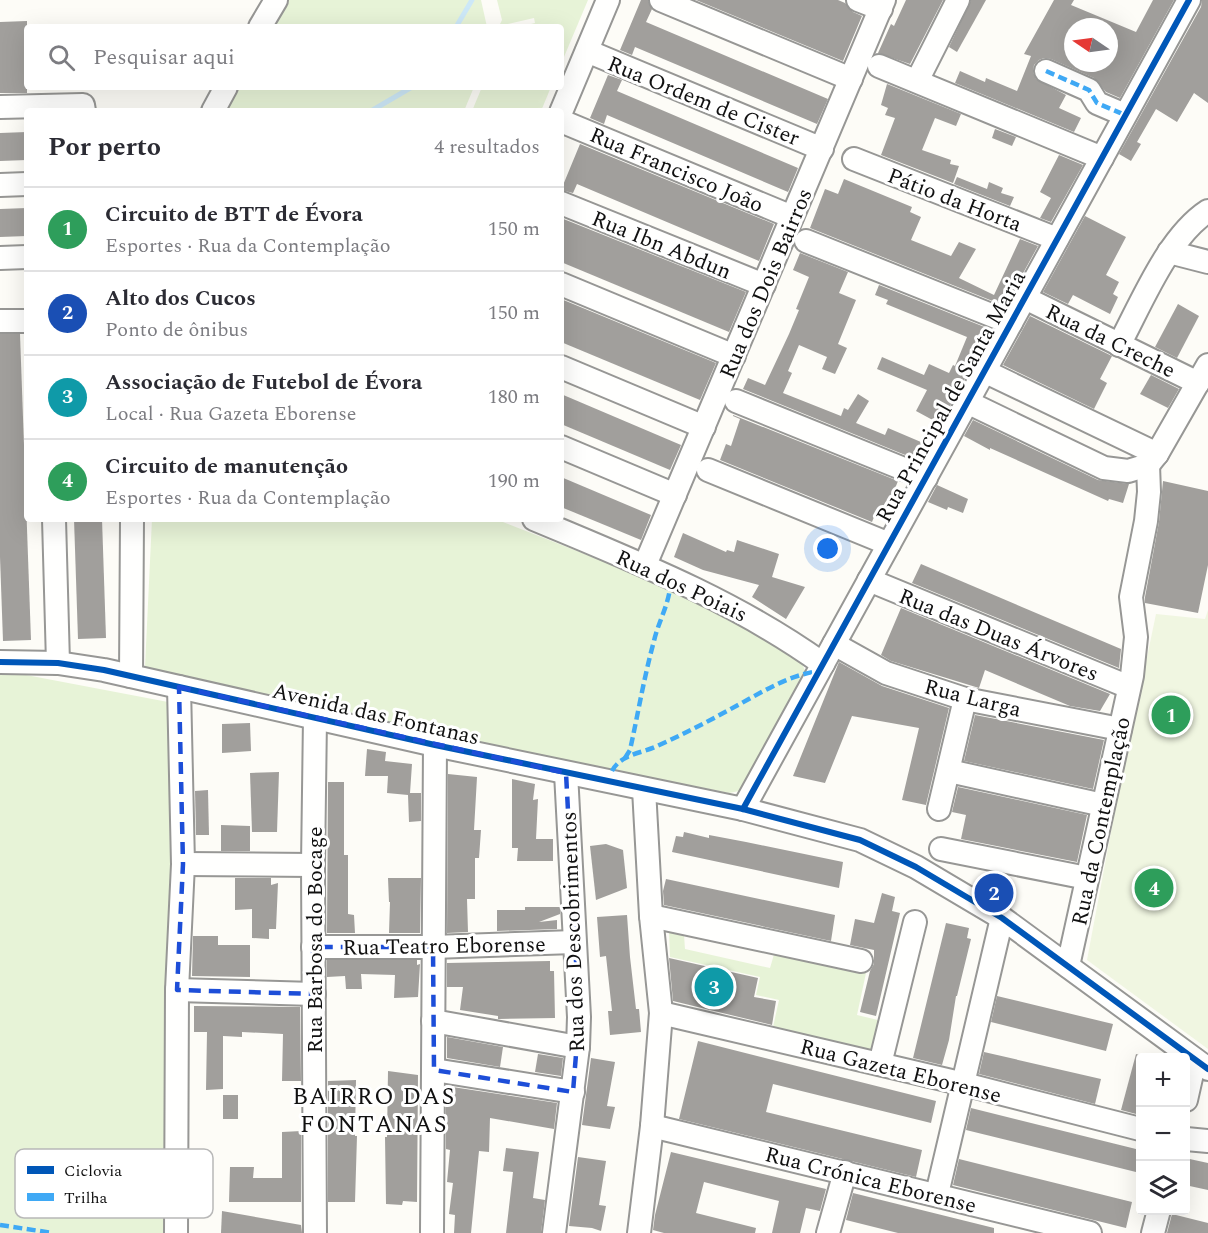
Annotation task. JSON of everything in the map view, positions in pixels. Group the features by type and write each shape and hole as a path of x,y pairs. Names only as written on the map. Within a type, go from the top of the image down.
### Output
{"street":[{"path":"262,24 276,0"},
{"path":"563,108 608,0"},
{"path":"662,0 851,79"},
{"path":"858,0 882,4"},
{"path":"916,81 958,0"},
{"name":"Rua Principal de Santa Maria","path":"743,808 1189,0"},
{"name":"Rua dos Dois Bairros","path":"645,566 882,4"},
{"name":"Rua Ordem de Cister","path":"587,51 822,149"},
{"path":"879,66 1102,158"},
{"path":"1046,71 1089,90 1097,103 1125,116"},
{"path":"215,108 224,90"},
{"path":"0,107 84,108"},
{"name":"Rua Francisco João","path":"564,123 792,218"},
{"name":"Pátio da Horta","path":"854,159 1057,239"},
{"path":"0,184 24,184"},
{"name":"Rua Ibn Abdun","path":"564,204 764,285"},
{"path":"1119,345 1180,234 1202,215"},
{"path":"806,241 1011,324"},
{"path":"1169,252 1208,262"},
{"path":"0,258 24,257"},
{"path":"564,285 734,356"},
{"name":"Rua da Creche","path":"1025,298 1119,345 1203,374"},
{"path":"0,321 24,321"},
{"path":"564,368 704,427"},
{"path":"984,371 1153,459"},
{"path":"967,402 1104,468 1128,471 1153,459 1203,374"},
{"path":"736,401 926,478"},
{"path":"564,448 675,495"},
{"name":"Rua da Contemplação","path":"1068,966 1131,682 1136,637 1131,597 1146,521 1153,459"},
{"path":"708,470 889,544"},
{"path":"54,522 58,663"},
{"path":"131,676 132,522"},
{"name":"Rua dos Poiais","path":"541,522 690,586 758,621 823,664"},
{"name":"Rua das Duas Árvores","path":"869,580 1131,682"},
{"name":"Rua Larga","path":"834,644 886,673 965,699 1120,729"},
{"name":"Avenida das Fontanas","path":"0,662 58,663 131,676 435,745 743,808 860,840 916,867 1002,918 1202,1065"},
{"path":"176,1149 177,990 183,864 179,687"},
{"path":"939,809 965,699"},
{"name":"Rua Barbosa do Bocage","path":"315,718 313,865 315,1233"},
{"path":"432,1233 435,745"},
{"path":"948,771 1103,805"},
{"name":"Rua dos Descobrimentos","path":"554,1233 573,1092 579,1017 566,773"},
{"path":"639,1233 661,1013 651,916 644,789"},
{"path":"941,849 1087,878"},
{"path":"183,864 313,865"},
{"path":"651,916 861,961"},
{"path":"937,1194 1002,918"},
{"path":"880,1064 915,922"},
{"name":"Rua Teatro Eborense","path":"314,947 433,947 574,942"},
{"path":"177,990 314,994"},
{"name":"Rua Gazeta Eborense","path":"661,1013 963,1084 1136,1128"},
{"path":"433,1021 578,1047"},
{"path":"1190,1090 1202,1065"},
{"path":"434,1070 573,1092"},
{"name":"Rua Crónica Eborense","path":"651,1126 937,1194 1078,1232"},
{"path":"1190,1139 1208,1141"},
{"path":"828,1233 845,1172"},
{"path":"1154,1233 1158,1215"},
{"path":"176,1218 176,1233"}],"highlighted area":[{"path":"179,687 566,773 579,1017 573,1092 434,1070 433,947 313,947 314,994 177,990 183,864"}],"green space":[{"path":"282,0 481,0 486,24 269,24"},
{"path":"497,0 588,0 564,57 564,24 531,24 535,23 534,18 500,24 502,20"},
{"path":"231,90 473,90 465,108 222,108"},
{"path":"481,90 550,90 542,108 473,108"},
{"path":"152,522 503,522 682,592 745,622 801,661 806,673 745,786 739,791 729,793 274,698 145,667"},
{"path":"1208,610 1208,1049 1087,960 1156,614 1205,619"},
{"path":"0,670 168,702 174,1149 15,1149 15,1218 175,1218 175,1233 0,1233"},
{"path":"669,931 684,935 685,949 770,968 775,951 866,973 857,1015 878,1020 871,1050 773,1027 779,1000 756,995 760,977 670,957"}],"building":[{"path":"641,0 648,0 652,9 646,22 828,99 817,124 635,47 632,55 620,50"},
{"path":"696,0 838,0 862,16 843,61"},
{"path":"906,0 943,0 910,64 878,53 891,24 894,26"},
{"path":"971,0 986,0 957,52 949,47"},
{"path":"1054,0 1074,0 1071,5 1102,18 1064,18 1064,65 1044,58 1034,65 1033,72 1036,79 1066,95 1059,108 1081,118 1074,132 955,83 960,71 985,82 986,78 1017,91 1031,56 1024,54"},
{"path":"1153,0 1174,0 1120,98 1106,92 1094,78 1080,72 1118,72 1118,25 1136,32"},
{"path":"1202,0 1208,0 1208,103 1194,93 1177,122 1156,109 1137,142 1141,144 1131,161 1119,154 1201,7"},
{"path":"27,21 27,24 24,24 24,90 27,90 27,93 0,93 0,22"},
{"path":"608,75 622,80 617,91 798,168 788,192 607,115 604,124 590,118"},
{"path":"887,84 961,114 956,126 935,118 922,150 951,160 950,164 959,166 953,183 881,155 895,118 885,115 888,108 881,105"},
{"path":"995,129 1016,137 1012,146 992,138"},
{"path":"24,132 24,160 0,161 0,133"},
{"path":"580,144 774,224 759,261 577,184 573,193 564,191 564,183"},
{"path":"1059,155 1083,165 1051,222 1040,218 1051,198 1040,192"},
{"path":"957,177 987,189 989,182 1003,188 1001,193 1014,197 1010,206 954,184"},
{"path":"844,179 912,207 910,212 921,217 911,240 951,256 959,242 976,249 959,278 994,295 1020,239 1038,246 1005,306 810,228 825,189 838,194"},
{"path":"24,208 24,236 0,237 0,209"},
{"path":"1085,216 1126,237 1106,275 1119,282 1113,294 1118,297 1110,314 1073,295 1068,304 1043,292"},
{"path":"564,219 746,292 729,332 564,263"},
{"path":"800,253 848,272 839,293 856,300 838,344 847,348 835,374 822,369 827,357 799,345 788,371 792,373 783,393 841,416 844,408 848,410 858,394 869,401 856,423 885,435 888,428 928,445 920,461 743,389 748,378 765,385 789,334 809,277 793,270"},
{"path":"879,285 992,330 940,424 916,411 927,390 877,369 882,357 924,375 929,364 949,373 953,365 955,366 967,337 886,304 888,300 875,295"},
{"path":"564,300 716,363 700,400 564,343"},
{"path":"1178,304 1199,316 1177,358 1155,347"},
{"path":"1030,316 1112,356 1100,379 1107,383 1094,409 1003,365"},
{"path":"0,334 20,334 24,522 27,522 31,640 3,641 0,557"},
{"path":"1151,375 1179,389 1168,408 1140,394"},
{"path":"564,395 681,445 670,470 564,425"},
{"path":"733,415 898,481 884,516 876,512 872,522 720,460 726,444 731,446 740,419"},
{"path":"973,420 1098,480 1129,484 1123,503 1109,499 1108,501 990,448 990,450 964,436"},
{"path":"564,478 651,515 641,540 564,508"},
{"path":"1163,481 1208,491 1208,565 1198,613 1145,603 1159,522"},
{"path":"937,485 968,499 963,513 948,507 947,510 928,502"},
{"path":"74,522 102,522 106,638 78,639"},
{"path":"683,533 726,552 727,550 734,552 737,540 779,554 772,577 805,587 786,619 752,597 759,585 703,570 674,557"},
{"path":"921,564 1121,649 1119,668 912,583"},
{"path":"901,608 1110,694 1100,711 1070,706 985,670 979,688 891,661 881,655"},
{"path":"839,662 882,686 949,708 926,805 902,800 919,728 852,716 825,783 793,776"},
{"path":"975,715 1104,740 1093,789 964,761"},
{"path":"250,723 251,751 222,753 222,724"},
{"path":"367,749 386,752 385,761 412,764 410,793 421,793 421,821 409,822 408,795 387,793 388,776 365,776"},
{"path":"279,772 277,832 252,832 250,773"},
{"path":"448,774 477,777 474,830 481,830 479,858 475,858 475,899 467,899 468,932 447,933"},
{"path":"512,779 535,784 533,800 538,799 536,839 553,839 553,861 517,861 518,848 512,848"},
{"path":"328,782 344,782 344,855 348,855 348,914 354,915 355,933 327,933"},
{"path":"958,787 1087,815 1077,862 961,839 966,815 952,812"},
{"path":"208,790 209,835 196,835 195,791"},
{"path":"221,825 250,826 250,851 221,851"},
{"path":"684,832 843,862 839,888 672,852 676,836 683,837"},
{"path":"606,844 623,850 627,888 596,900 590,846"},
{"path":"235,878 271,878 271,885 278,883 276,929 269,929 269,939 252,938 252,909 235,910"},
{"path":"388,878 421,878 420,933 389,933"},
{"path":"666,879 835,915 831,941 664,905 663,891"},
{"path":"882,893 895,897 892,911 900,913 876,1016 860,1012 870,971 874,964 874,950 850,945 855,919 874,923"},
{"path":"525,907 560,907 560,914 539,922 557,920 557,929 497,931 497,910 525,910"},
{"path":"627,915 636,1009 639,1009 641,1032 610,1035 608,1011 612,1011 606,956 600,957 597,917"},
{"path":"946,923 969,928 967,938 971,939 956,996 949,1040 942,1065 913,1058"},
{"path":"193,936 218,936 218,945 250,945 250,977 192,976"},
{"path":"669,958 758,978 754,997 776,1001 772,1025 673,1001"},
{"path":"327,960 417,960 417,965 420,964 418,997 394,998 395,975 361,974 362,989 346,989 345,976 327,977"},
{"path":"550,961 550,971 554,971 555,1018 498,1019 498,1016 460,1010 463,987 447,987 447,963"},
{"path":"997,996 1113,1024 1106,1051 991,1022"},
{"path":"194,1006 300,1007 301,1081 282,1081 283,1034 242,1032 242,1037 223,1036 223,1089 206,1090 207,1032 194,1032"},
{"path":"447,1037 503,1047 500,1067 447,1058"},
{"path":"698,1041 936,1101 931,1123 773,1084 766,1112 922,1150 916,1177 679,1119"},
{"path":"984,1052 1101,1079 1095,1104 979,1074"},
{"path":"538,1054 563,1058 561,1076 535,1072"},
{"path":"1136,1054 1136,1114 1121,1110"},
{"path":"591,1058 615,1062 607,1106 615,1107 610,1129 582,1125"},
{"path":"388,1071 418,1075 417,1202 403,1201 402,1205 386,1204 385,1137 387,1137"},
{"path":"356,1080 355,1202 328,1202 328,1081"},
{"path":"446,1086 557,1103 554,1129 490,1118 489,1152 479,1151 471,1233 454,1233 455,1215 449,1214 453,1183 447,1182 450,1150 446,1149"},
{"path":"223,1095 238,1095 238,1119 223,1119"},
{"path":"971,1108 1136,1149 1136,1172 966,1130"},
{"path":"301,1131 301,1202 229,1202 230,1167 254,1167 253,1178 282,1178 282,1132"},
{"path":"506,1148 539,1152 533,1198 545,1200 541,1233 506,1233 513,1172 503,1171"},
{"path":"671,1152 826,1189 820,1211 806,1208 800,1233 772,1233 779,1201 704,1182 696,1213 756,1228 755,1233 664,1233 653,1230"},
{"path":"578,1157 606,1161 599,1205 606,1206 601,1231 569,1226"},
{"path":"959,1159 1132,1202 1126,1228 953,1185"},
{"path":"1190,1159 1208,1163 1208,1190 1190,1186"},
{"path":"853,1193 994,1228 994,1233 898,1233 846,1220"},
{"path":"222,1211 301,1225 302,1233 221,1233"},
{"path":"1172,1215 1208,1223 1208,1233 1167,1233"}],"waterway":[{"path":"458,24 472,0"},
{"path":"376,108 407,90"}],"marked path":[{"path":"1046,71 1089,90 1097,103 1125,115"},
{"path":"625,758 630,750 650,655 670,588"},
{"path":"612,771 625,758 676,737 777,684 819,671"},
{"path":"0,1225 53,1233"}],"cycle path":[{"path":"743,809 1189,0"},
{"path":"0,662 58,663 104,670 435,745 743,809 860,840 916,867 1002,918 1208,1069"}],"place":[{"name":"Circuito de BTT de Évora","path":"1171,715"},
{"name":"Circuito de manutenção","path":"1154,888"},
{"name":"Alto dos Cucos","path":"994,893"},
{"name":"Associação de Futebol de Évora","path":"714,987"}],"district":[{"name":"BAIRRO DAS FONTANAS","path":"374,1110"}]}
